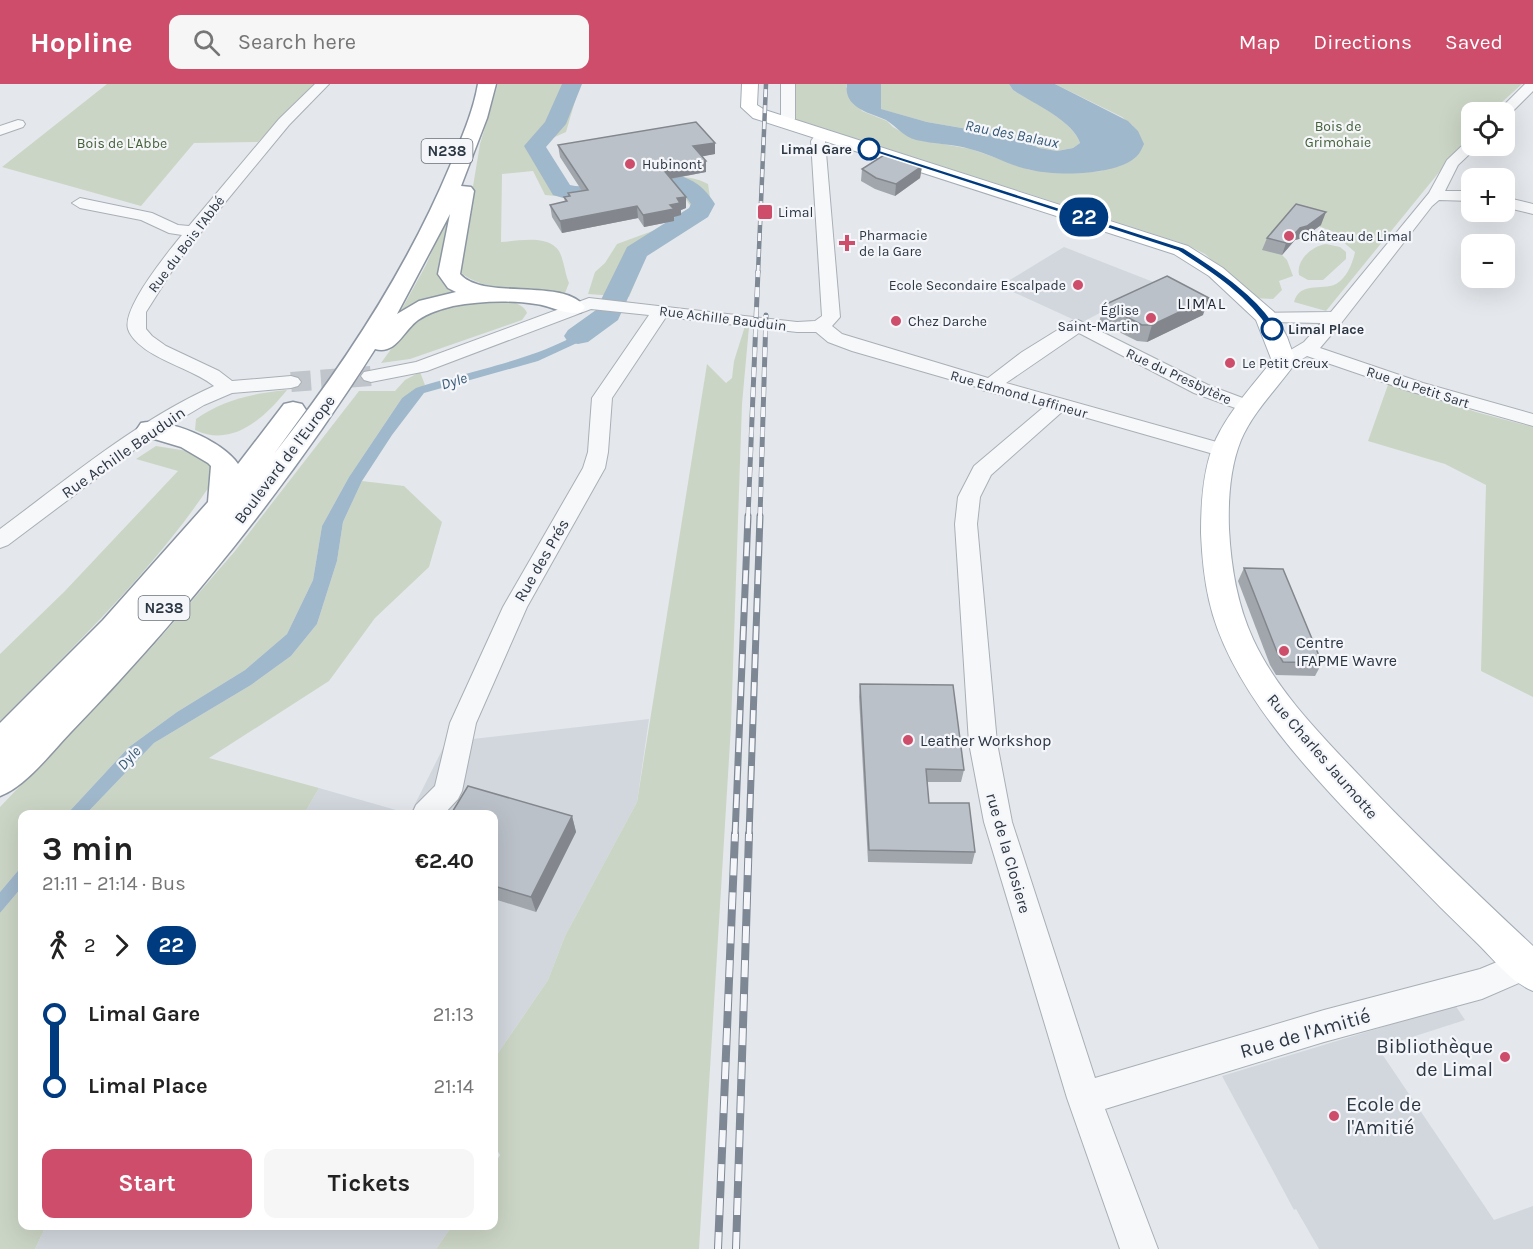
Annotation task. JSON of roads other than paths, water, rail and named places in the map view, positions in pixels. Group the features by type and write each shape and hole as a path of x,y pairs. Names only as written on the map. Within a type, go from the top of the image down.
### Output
{"highway":[{"name":"Boulevard de l'Europe","path":"0,745 101,641 222,503 297,390 359,320 392,269 418,217 451,141 470,84"},
{"name":"Boulevard de l'Europe","path":"0,781 130,648 363,369 440,215 479,115 487,84"},
{"path":"455,178 464,186 449,274 452,281 460,286 496,295 561,301 573,307"},
{"path":"363,369 381,346 413,313 449,299 496,295"},
{"path":"199,444 225,444 266,426 297,390"},
{"path":"150,429 199,444 219,456 225,465 222,503"}],"main road":[{"path":"750,84 748,101 752,110 785,123 1181,250 1216,272 1266,317 1276,337 1284,362"},
{"name":"Rue Charles Jaumotte","path":"1284,362 1249,407 1224,451 1216,484 1214,539 1216,571 1223,604 1252,669 1275,706 1369,810 1530,968"}],"street":[{"name":"Rue du Bois l'Abbé","path":"228,387 212,375 151,345 136,329 136,318 140,305 172,258 284,122 322,84"},
{"path":"785,123 788,120 788,84"},
{"path":"1515,103 1532,87"},
{"path":"1515,108 1533,104"},
{"path":"0,131 18,124"},
{"path":"820,326 828,322 831,317 818,141 823,135"},
{"path":"1284,362 1311,346 1339,314 1426,203 1435,195 1452,163 1461,154"},
{"path":"1435,195 1461,196"},
{"path":"80,203 146,216 175,230 195,231"},
{"path":"1515,205 1533,209"},
{"name":"Rue Achille Bauduin","path":"573,307 588,303 606,304 797,327 820,326"},
{"path":"363,369 420,367 573,307"},
{"name":"Rue des Prés","path":"430,810 448,791 463,723 515,607 594,468 598,452 602,398 662,310"},
{"path":"1266,317 1339,314"},
{"name":"Rue du Presbytère","path":"989,386 1029,356 1078,325 1201,388 1249,407"},
{"name":"Rue Edmond Laffineur","path":"820,326 835,338 859,347 1058,406 1224,451"},
{"name":"Rue du Petit Sart","path":"1305,349 1416,387 1533,420"},
{"name":"Rue Achille Bauduin","path":"0,540 150,429 197,401 228,387 297,390"},
{"name":"rue de la Closiere","path":"1058,406 982,471 969,497 966,524 983,743 998,822 1084,1098 1139,1249"},
{"name":"Rue de l'Amitié","path":"1084,1098 1324,1026 1482,984 1530,968"}],"water":[{"path":"567,84 578,84 574,99 561,124 540,149 559,181 545,180 532,158 529,147 557,113"},
{"path":"847,84 881,84 881,109 927,122 1019,138 1039,148 1057,151 1073,148 1080,143 1076,135 1061,120 1013,90 1009,84 1055,84 1128,121 1138,131 1144,144 1138,155 1128,163 1102,171 1056,173 1031,170 970,149 912,139 886,120 853,104 849,99"},
{"path":"605,310 616,311 615,315 604,325 577,343 538,361 424,393 392,435 362,481 343,522 337,561 317,624 291,656 251,685 154,743 90,810 71,810 129,747 177,712 245,670 287,634 313,580 322,526 349,477 402,398 416,388 545,350 590,325"},
{"path":"18,871 18,892 0,913 0,892"}],"waterway":[{"name":"Dyle","path":"572,84 555,124 535,146 561,190 583,194 642,181 667,181 689,187 703,204 699,212 636,252 608,314 578,336"}],"tunnel":[{"path":"291,382 371,376"}],"railway":[{"path":"758,273 766,84"},
{"path":"748,517 758,271"},
{"path":"760,517 766,315"},
{"path":"735,836 748,516"},
{"path":"749,836 760,516"},
{"path":"718,1249 735,834"},
{"path":"736,1249 749,834"}],"place":[{"name":"Limal Gare","path":"869,149"},
{"name":"Hubinont","path":"630,164"},
{"name":"Limal","path":"765,212"},
{"name":"Château de Limal","path":"1289,236"},
{"name":"Pharmacie de la Gare","path":"847,243"},
{"name":"Ecole Secondaire Escalpade","path":"1078,285"},
{"name":"Église Saint-Martin","path":"1151,318"},
{"name":"Chez Darche","path":"896,321"},
{"name":"Limal Place","path":"1272,329"},
{"name":"Le Petit Creux","path":"1230,363"},
{"name":"Centre IFAPME Wavre","path":"1284,651"},
{"name":"Leather Workshop","path":"908,740"},
{"name":"Bibliothèque de Limal","path":"1505,1057"},
{"name":"Ecole de l'Amitié","path":"1334,1116"}],"district":[{"name":"LIMAL","path":"1202,303"}],"park label":[{"name":"Bois de Grimohaie","path":"1338,134"},
{"name":"Bois de L'Abbe","path":"122,143"}],"water label":[{"name":"Rau des Balaux","path":"1012,134"}]}
